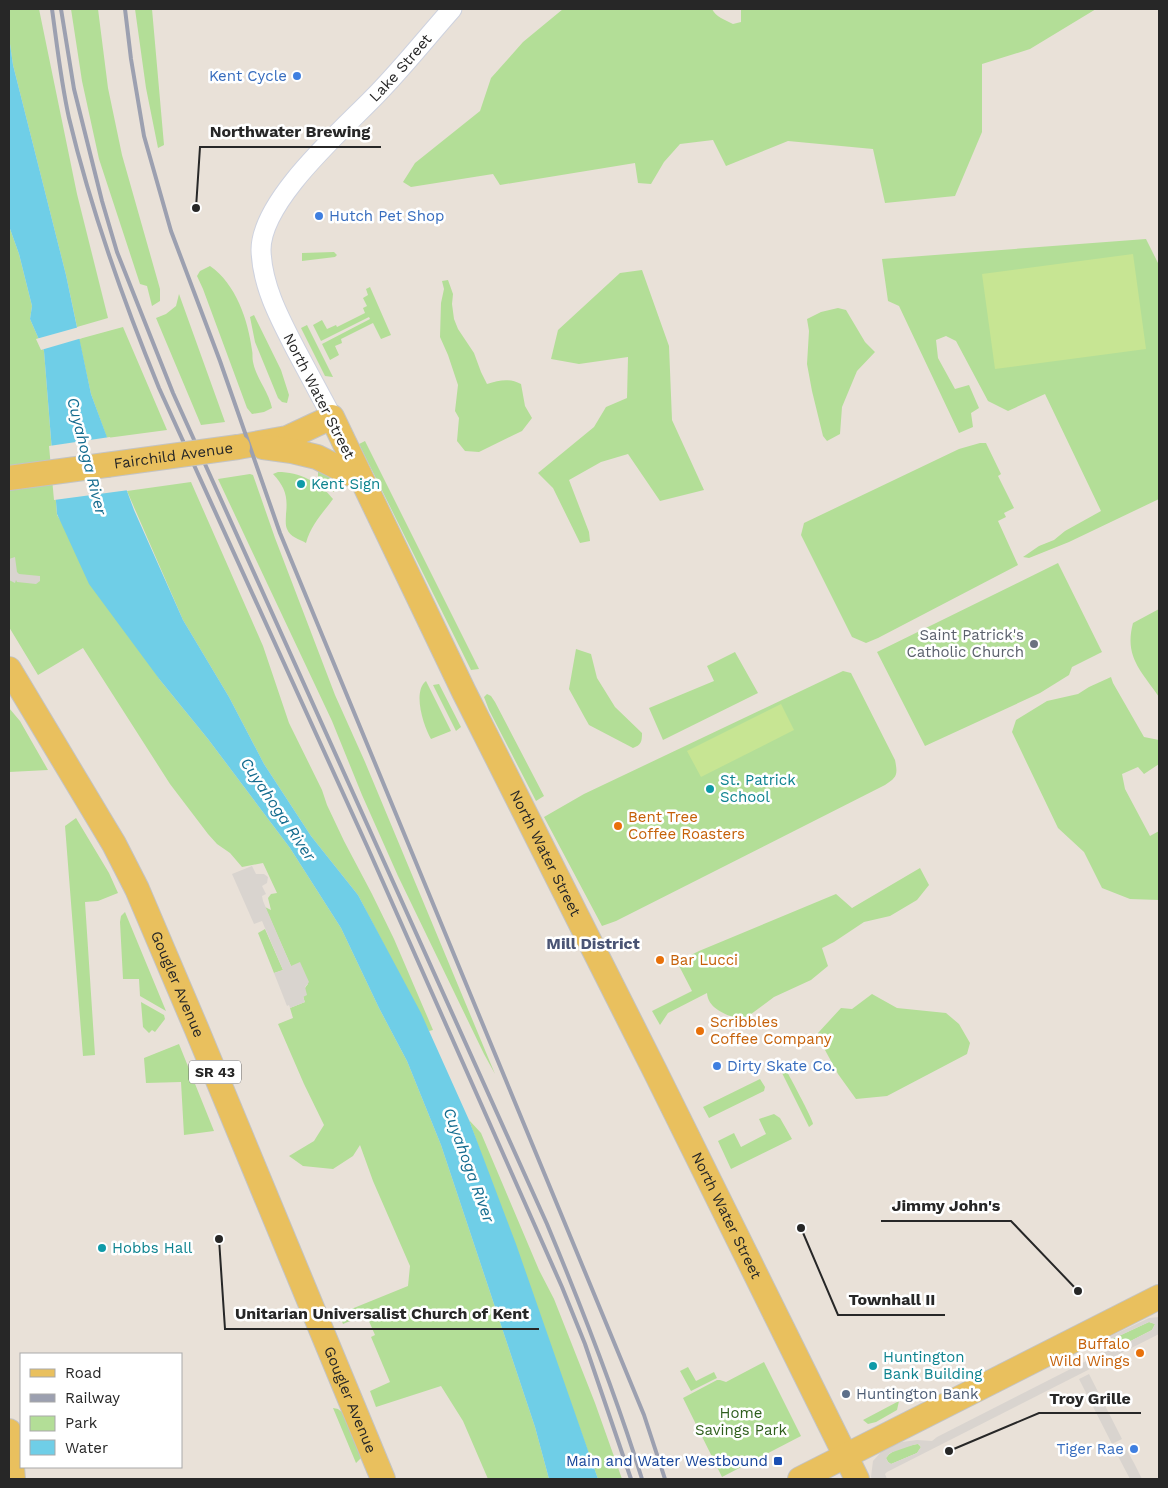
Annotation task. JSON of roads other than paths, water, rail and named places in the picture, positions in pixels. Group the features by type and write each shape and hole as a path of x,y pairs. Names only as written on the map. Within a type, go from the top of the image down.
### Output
{"main road":[{"name":"Fairchild Avenue","path":"15,477 243,446 287,438 332,417"},
{"name":"North Water Street","path":"332,417 359,478 857,1479"},
{"path":"243,446 292,451 317,457 359,478"},
{"name":"Gougler Avenue","path":"9,669 104,828 137,889 205,1047 383,1479"},
{"path":"800,1479 1159,1297"},
{"path":"9,1431 14,1479"}],"street":[{"name":"Lake Street","path":"265,275 262,251 263,235 268,220 276,206 294,182 349,121 380,91 452,9"},
{"name":"North Water Street","path":"265,275 272,299 282,322 332,417"}],"water":[{"name":"Cuyahoga River","path":"9,37 13,65 66,275 91,394 134,510 183,620 229,697 264,764 311,836 358,895 421,1013 469,1120 516,1244 598,1479 549,1479 535,1427 441,1145 407,1061 379,1008 341,928 290,848 208,739 160,680 89,584 57,514 44,351 30,319 32,306 19,254 9,226"}],"railway":[{"path":"52,9 59,64 69,118 87,187 109,255 146,355 159,388 367,846 562,1287 585,1344 631,1479"},
{"path":"61,9 74,89 117,252 173,393 547,1224 598,1350 642,1479"},
{"path":"125,9 144,136 171,231 220,361 280,533 644,1415 665,1479"}],"place":[{"name":"Kent Cycle","path":"297,76"},
{"name":"Northwater Brewing","path":"196,208"},
{"name":"Hutch Pet Shop","path":"319,216"},
{"name":"Kent Sign","path":"301,484"},
{"name":"Saint Patrick's Catholic Church","path":"1034,644"},
{"name":"St. Patrick School","path":"710,789"},
{"name":"Bent Tree Coffee Roasters","path":"618,826"},
{"name":"Bar Lucci","path":"660,960"},
{"name":"Scribbles Coffee Company","path":"700,1031"},
{"name":"Dirty Skate Co.","path":"717,1066"},
{"name":"Townhall II","path":"801,1228"},
{"name":"Unitarian Universalist Church of Kent","path":"219,1239"},
{"name":"Hobbs Hall","path":"102,1248"},
{"name":"Jimmy John's","path":"1078,1291"},
{"name":"Buffalo Wild Wings","path":"1140,1353"},
{"name":"Huntington Bank Building","path":"873,1366"},
{"name":"Huntington Bank","path":"846,1394"},
{"name":"Tiger Rae","path":"1134,1449"},
{"name":"Troy Grille","path":"949,1451"},
{"name":"Main and Water Westbound","path":"778,1461"}],"district":[{"name":"Mill District","path":"593,943"}],"park label":[{"name":"Home Savings Park","path":"741,1422"}]}
